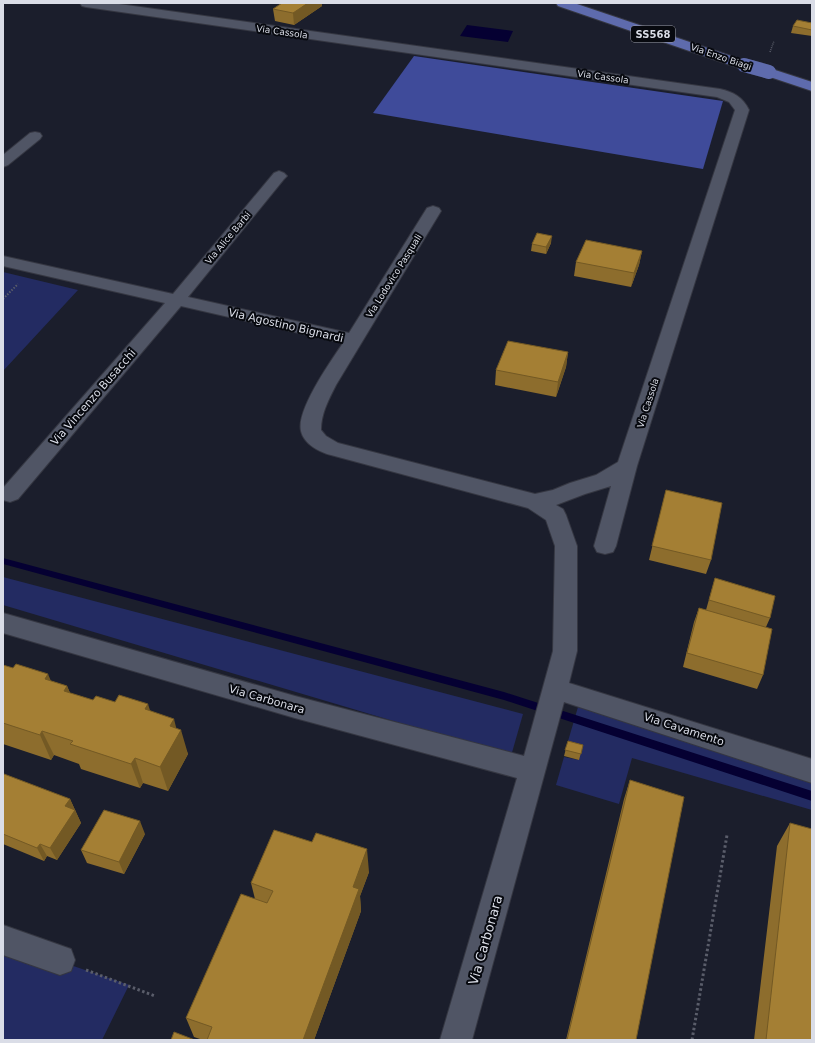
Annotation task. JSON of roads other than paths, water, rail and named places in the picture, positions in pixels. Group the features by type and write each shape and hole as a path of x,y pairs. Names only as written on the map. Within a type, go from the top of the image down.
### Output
{"main road":[{"name":"Via Enzo Biagi","path":"562,3 812,87"}],"street":[{"name":"Via Cassola","path":"86,3 720,93 734,97 742,110 627,466 605,546"},
{"path":"3,162 35,136"},
{"name":"Via Alice Barbi","path":"177,300 279,176"},
{"name":"Via Lodovico Pasquali","path":"354,340 433,211"},
{"name":"Via Agostino Bignardi","path":"3,261 354,340 325,387 312,415 310,431 317,440 331,448 535,502"},
{"name":"Via Vincenzo Busacchi","path":"10,494 177,300"},
{"path":"535,502 558,497 578,488 603,481 627,466"},
{"path":"535,502 555,515 566,546 565,651 555,689"},
{"name":"Via Carbonara","path":"3,623 295,707 533,770"},
{"name":"Via Carbonara","path":"456,1040 555,689"},
{"name":"Via Cavamento","path":"555,689 812,770"},
{"path":"3,940 60,960"}],"waterway":[{"path":"3,561 504,696 812,796"}]}
